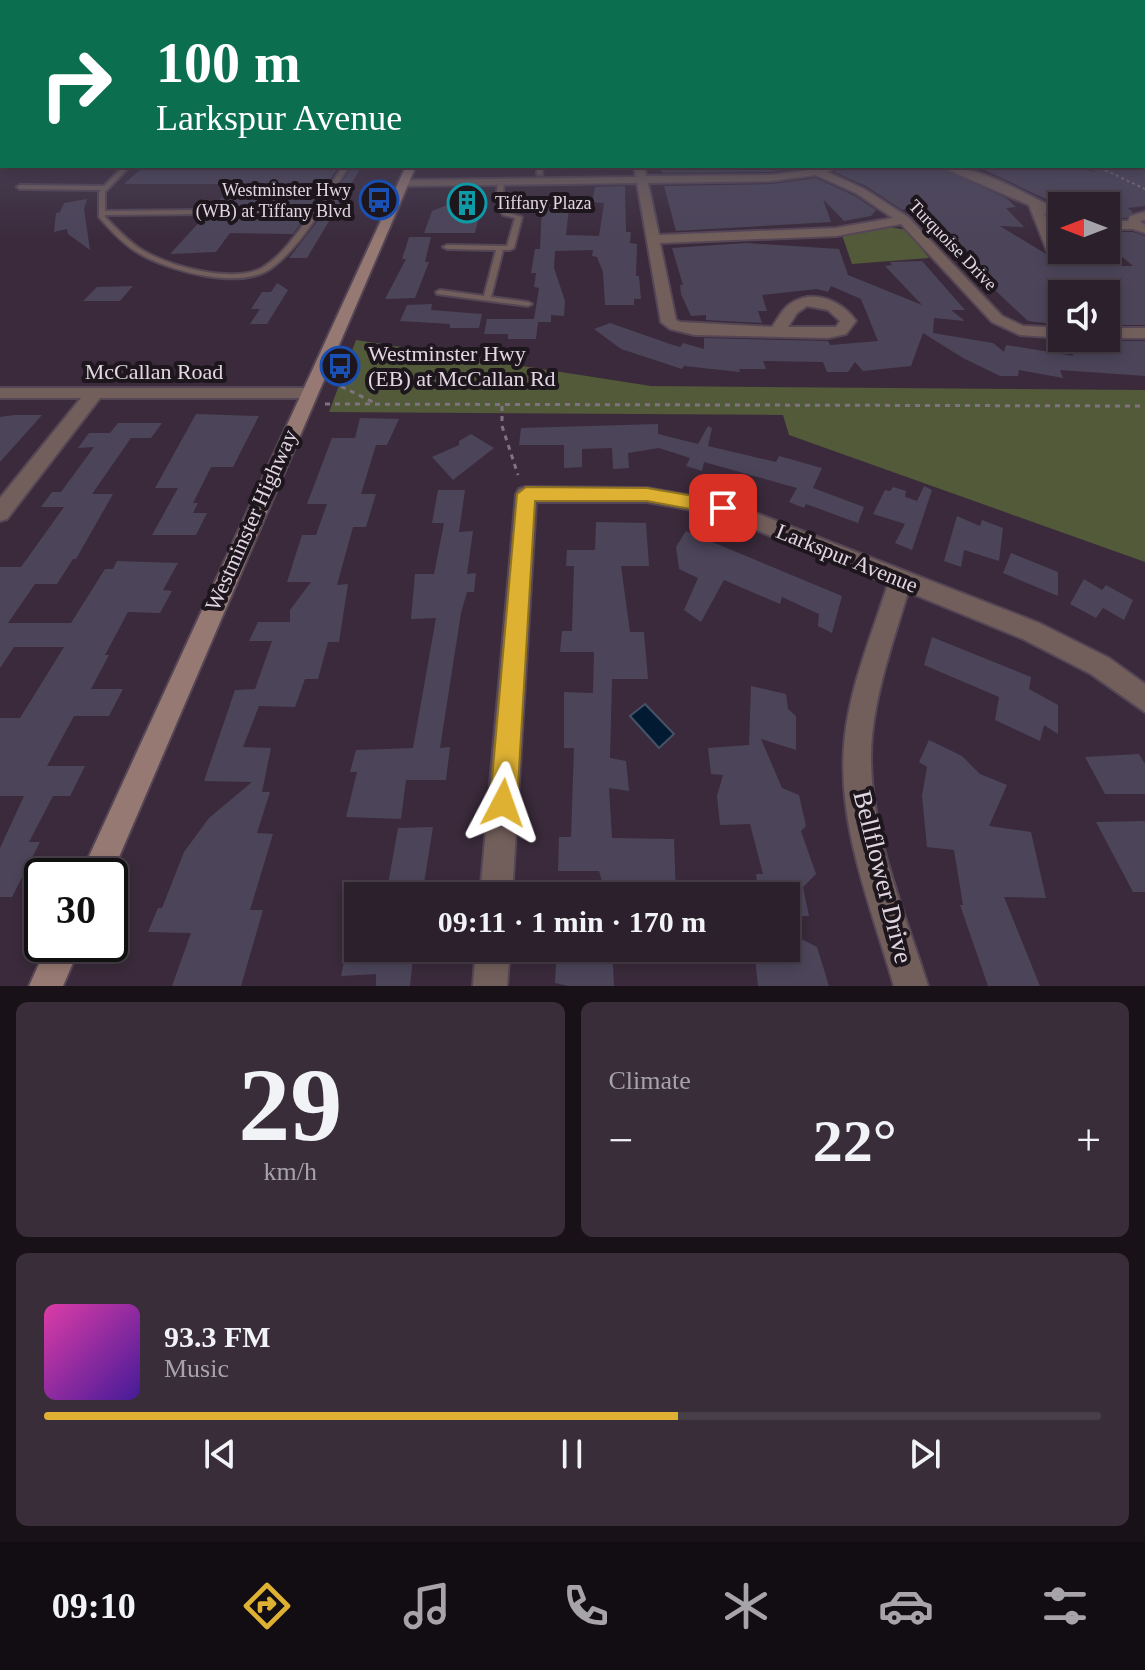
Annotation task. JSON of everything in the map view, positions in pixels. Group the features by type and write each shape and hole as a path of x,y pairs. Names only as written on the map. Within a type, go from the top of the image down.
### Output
{"main road":[{"name":"Westminster Highway","path":"103,858 313,400 407,174"},
{"path":"46,986 57,962"}],"street":[{"path":"407,174 501,183 595,178 640,172 772,178 827,168"},
{"path":"949,168 1048,210"},
{"path":"407,174 540,170 595,178"},
{"name":"Turquoise Drive","path":"817,171 860,191 904,220 997,319 1020,330 1048,332"},
{"path":"640,172 667,316 675,326 695,330 778,330"},
{"path":"1034,202 1048,238"},
{"path":"1140,227 1134,219 1145,216"},
{"path":"653,239 836,232 904,220"},
{"path":"1120,226 1140,227"},
{"path":"1120,333 1145,333"},
{"name":"McCallan Road","path":"0,393 313,400"},
{"path":"0,513 95,393"},
{"path":"497,882 522,484"},
{"name":"Larkspur Avenue","path":"522,484 698,502 752,519 900,581 1031,631 1100,666 1145,700"},
{"name":"Bellflower Drive","path":"900,581 861,715 856,762 864,821 911,986"},
{"path":"490,986 492,962"}],"lane":[{"path":"125,168 102,192 102,217 122,239 148,256 180,267 243,277 266,269 316,211 345,168"},
{"path":"447,247 510,248 519,217 505,214 499,200 501,183"},
{"path":"20,187 106,188"},
{"path":"102,213 316,211"},
{"path":"487,298 500,248"},
{"path":"440,292 528,304"}],"path":[{"path":"1100,168 1145,189"},
{"path":"329,381 380,405"},
{"path":"313,400 380,405 1145,406"},
{"path":"502,405 502,426 522,484"}],"green space":[{"path":"888,227 907,230 929,258 852,264 842,235"},
{"path":"356,340 651,386 1145,390 1145,562 789,435 783,415 329,412"}],"water":[{"path":"645,704 674,734 659,748 630,716"}],"building":[{"path":"142,168 338,168 313,206 213,207 229,189 222,189 225,184 124,184"},
{"path":"351,168 361,168 307,258 289,258 316,223"},
{"path":"661,168 801,168 772,172 662,173"},
{"path":"839,168 940,168 1006,198 1016,207 1006,208 1024,227 1000,226 1048,255 1048,264 1133,266 1120,255 1120,232 1145,236 1145,325 1120,325 1120,280 1048,280 1048,323 1028,321 965,262 945,248 951,248 921,214 910,208 902,210 866,186 834,172"},
{"path":"980,168 1082,168 1094,172 1100,168 1145,168 1145,206 1128,208 1133,212 1126,218 1120,218 1120,192 1048,192 1048,200"},
{"path":"816,178 855,196 876,210 871,216 844,221 823,199 831,222 676,231 664,186 772,184"},
{"path":"625,186 626,232 631,232 630,243 637,244 636,276 639,276 641,299 634,299 634,305 605,305 603,272 597,257 592,256 593,250 555,251 554,268 565,301 564,316 551,315 551,322 538,322 536,339 508,339 508,334 484,334 487,319 534,319 539,288 534,287 536,273 531,273 535,249 540,249 542,204 559,204 560,208 569,208 566,235 599,236 604,203 592,202 595,187"},
{"path":"473,195 484,195 475,233 424,233 432,211"},
{"path":"87,199 84,209 90,250 68,234 67,229 54,232 56,213 60,212 64,203"},
{"path":"306,216 293,234 230,233 216,252 170,254 204,217"},
{"path":"409,237 431,237 425,262 429,262 415,298 385,299 406,259 402,259"},
{"path":"746,243 839,249 848,275 922,305 885,266 892,265 890,262 922,261 965,310 951,310 965,321 934,318 933,333 993,343 1004,352 1006,345 1074,356 1070,352 1120,352 1120,341 1145,341 1145,376 1060,370 1063,378 1019,370 1018,376 1000,376 923,333 911,366 863,371 855,362 848,372 827,372 823,362 763,361 766,369 739,369 740,372 684,366 682,369 621,349 594,329 610,323 680,347 683,343 704,349 704,338 828,341 830,345 878,341 861,299 831,286 828,292 817,289 762,295 767,311 758,311 762,323 706,320 706,315 691,316 681,294 680,285 683,285 672,248"},
{"path":"277,283 288,290 267,324 250,324 260,309 251,309 262,292 271,292"},
{"path":"133,286 120,301 83,301 97,287"},
{"path":"432,304 431,310 482,314 479,328 450,328 450,324 400,321 407,305"},
{"path":"196,414 259,416 233,467 211,467 193,503 198,503 193,513 207,513 196,535 152,535 178,488 155,488"},
{"path":"42,415 0,462 0,417"},
{"path":"360,418 399,419 387,445 376,445 361,494 376,494 366,527 353,527 337,585 348,584 339,642 328,642 318,679 305,679 295,707 259,706 243,747 271,748 262,792 270,792 257,833 273,834 250,910 263,910 241,986 172,986 191,933 148,932 158,908 162,908 184,852 209,818 252,782 204,781 235,690 255,689 272,641 249,641 258,622 290,622 290,610 311,582 287,582 302,535 316,535 327,504 307,504 332,438 355,438"},
{"path":"118,423 162,423 151,438 131,438 92,494 113,494 76,559 57,584 35,584 8,623 71,623 105,569 113,569 117,561 178,563 163,590 172,591 160,613 128,612 91,689 123,689 109,716 74,716 47,766 85,766 70,796 53,796 29,842 40,842 32,858 24,858 24,873 12,897 0,897 0,848 24,796 0,796 0,718 20,718 64,647 14,647 0,668 0,567 21,567 64,507 41,507 52,492 61,492 94,447 78,448 89,433 110,433"},
{"path":"658,424 658,434 698,444 708,426 712,428 708,446 776,462 779,456 822,468 813,488 864,507 858,523 806,504 804,508 789,502 797,488 704,462 702,471 686,466 690,458 659,448 628,453 629,468 613,469 612,448 582,449 582,467 564,468 564,445 519,445 521,428"},
{"path":"471,434 494,448 453,480 432,457 459,445 459,441"},
{"path":"924,486 932,490 912,550 895,543 905,524 873,514 885,490 890,491 893,487 906,491 905,497 917,501"},
{"path":"438,490 465,490 459,532 473,531 467,574 476,573 474,592 467,592 461,613 440,748 450,747 446,780 406,780 401,819 346,817 357,772 350,772 356,750 413,748 436,618 411,619 415,574 434,574 444,523 432,523"},
{"path":"957,516 980,526 982,520 1003,528 999,561 964,550 961,567 944,561"},
{"path":"596,522 646,523 649,566 621,566 630,632 644,632 648,679 612,679 610,758 626,761 629,791 609,788 612,838 674,839 676,882 602,882 599,871 558,871 559,837 571,837 574,748 564,748 564,692 593,693 594,652 560,652 562,631 572,631 574,566 566,566 567,550 595,550"},
{"path":"686,531 842,596 832,633 818,626 819,614 782,597 780,604 724,580 701,622 684,610 698,578 679,569 676,547"},
{"path":"1011,553 1058,572 1058,596 1003,573"},
{"path":"1084,579 1102,590 1106,585 1133,600 1124,620 1103,608 1096,618 1070,604"},
{"path":"932,637 1031,677 1029,689 1058,705 1058,734 1044,725 1040,741 995,720 999,697 924,665"},
{"path":"751,686 786,694 788,709 796,716 796,750 761,739 782,788 799,795 806,826 801,831 816,874 803,887 809,916 800,916 800,882 757,882 756,874 763,874 750,824 720,825 717,796 723,775 711,774 708,748 749,745"},
{"path":"929,740 962,756 980,774 1007,785 989,826 1031,832 1046,898 1004,897 1040,986 988,986 960,905 963,905 954,850 927,847 922,796 927,767 919,762"},
{"path":"1139,754 1145,764 1145,794 1105,794 1085,757"},
{"path":"1145,821 1145,892 1133,892 1096,822"},
{"path":"433,827 424,882 388,882 398,828"},
{"path":"800,938 817,947 829,986 758,986 755,962 800,962"},
{"path":"344,962 413,962 410,986 376,986 376,974 341,976"},
{"path":"556,962 613,962 614,986 555,983"}],"place":[{"name":"Westminster Hwy (WB) at Tiffany Blvd","path":"379,200"},
{"name":"Tiffany Plaza","path":"467,203"},
{"name":"Westminster Hwy (EB) at McCallan Rd","path":"340,366"}],"route":[{"path":"503,803 526,494 667,496 723,508"}]}
